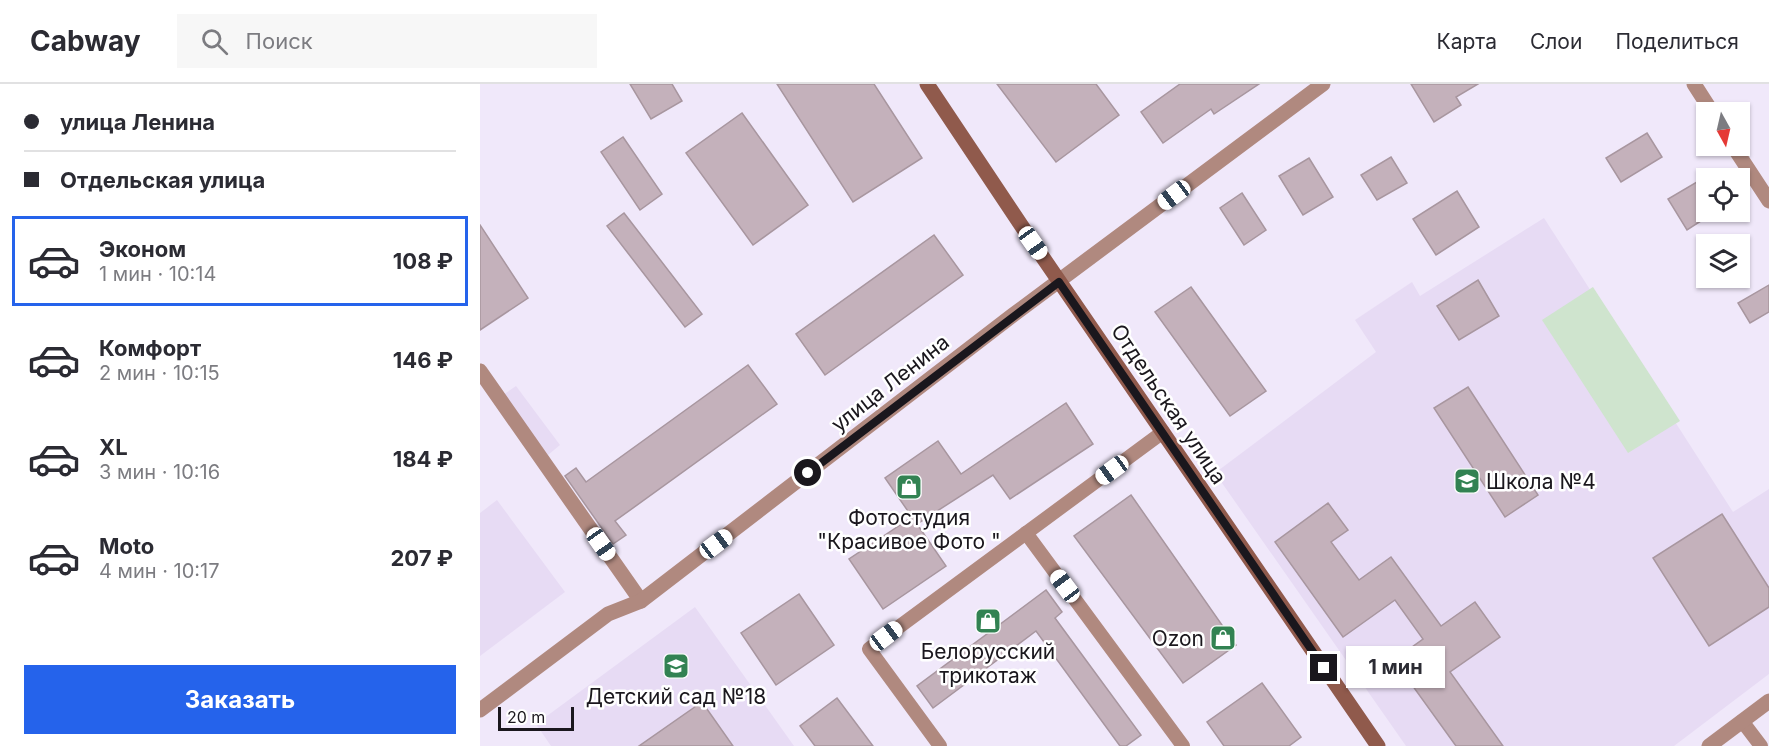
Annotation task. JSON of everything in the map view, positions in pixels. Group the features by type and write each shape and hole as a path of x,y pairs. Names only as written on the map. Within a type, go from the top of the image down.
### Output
{"street":[{"name":"Отдельская улица","path":"927,84 1059,282 1378,746"},
{"name":"улица Ленина","path":"480,710 608,614 641,601 1323,84"},
{"path":"1694,84 1706,102"},
{"path":"1740,156 1769,201"},
{"path":"480,371 641,601"},
{"path":"1709,746 1769,701"}],"lane":[{"path":"940,746 868,649 1163,432"},
{"path":"1026,533 1183,746"},
{"path":"1742,721 1761,746"}],"shaded area":[{"name":"Школа №4","path":"1544,218 1733,512 1769,489 1769,674 1674,746 1406,746 1215,473 1376,352 1355,320 1412,282 1420,296"},
{"path":"516,386 560,445 548,455 503,395"},
{"path":"497,500 565,592 480,656 480,513"},
{"name":"Детский сад №18","path":"695,607 794,746 551,746 536,724"}],"green space":[{"path":"1593,287 1680,421 1628,453 1542,320"}],"building":[{"path":"630,84 672,84 682,101 651,119"},
{"path":"777,84 874,84 922,158 853,202"},
{"path":"997,84 1096,84 1119,115 1056,162"},
{"path":"1180,84 1259,84 1214,114 1211,109 1163,143 1141,112"},
{"path":"1411,84 1478,84 1456,97 1461,105 1434,122"},
{"path":"742,113 808,205 753,245 686,153"},
{"path":"1647,133 1662,157 1621,182 1606,158"},
{"path":"623,137 662,194 640,210 601,152"},
{"path":"1391,157 1407,183 1377,200 1361,175"},
{"path":"1309,158 1333,197 1303,215 1279,176"},
{"path":"1696,182 1696,222 1699,222 1687,230 1668,199"},
{"path":"1457,191 1479,227 1436,255 1413,219"},
{"path":"1242,193 1266,230 1244,245 1220,208"},
{"path":"624,213 702,314 685,327 607,226"},
{"path":"480,225 528,298 480,330"},
{"path":"934,235 963,275 825,375 796,334"},
{"path":"1478,280 1499,316 1459,340 1437,306"},
{"path":"1769,285 1769,312 1750,323 1738,303"},
{"path":"1191,287 1266,391 1230,416 1155,312"},
{"path":"748,365 777,404 615,521 626,535 613,544 565,476 576,468 586,482"},
{"path":"1468,387 1538,495 1505,517 1434,408"},
{"path":"1066,403 1093,444 1010,499 993,475 917,524 946,566 883,609 849,559 912,517 885,478 938,441 961,474"},
{"path":"1131,495 1236,645 1183,683 1074,536"},
{"path":"1328,503 1348,530 1331,542 1359,580 1391,557 1441,626 1475,602 1500,637 1450,672 1503,746 1456,746 1394,660 1423,639 1395,600 1343,637 1275,542"},
{"path":"1722,514 1769,588 1769,607 1709,646 1653,558"},
{"path":"1046,590 1062,612 1055,618 1141,735 1126,746 1120,746 1036,631 933,708 917,686"},
{"path":"799,594 834,645 776,685 741,633"},
{"path":"1262,683 1301,737 1289,746 1224,746 1207,722"},
{"path":"837,698 873,746 815,746 800,726"},
{"path":"702,702 733,746 639,746"}],"place":[{"name":"Школа №4","path":"1467,481"},
{"name":"Фотостудия \"Красивое Фото \"","path":"909,487"},
{"name":"Белорусский трикотаж","path":"988,621"},
{"name":"Ozon","path":"1223,638"},
{"name":"Детский сад №18","path":"676,666"}],"route":[{"path":"808,473 1059,282 1324,668"}]}
